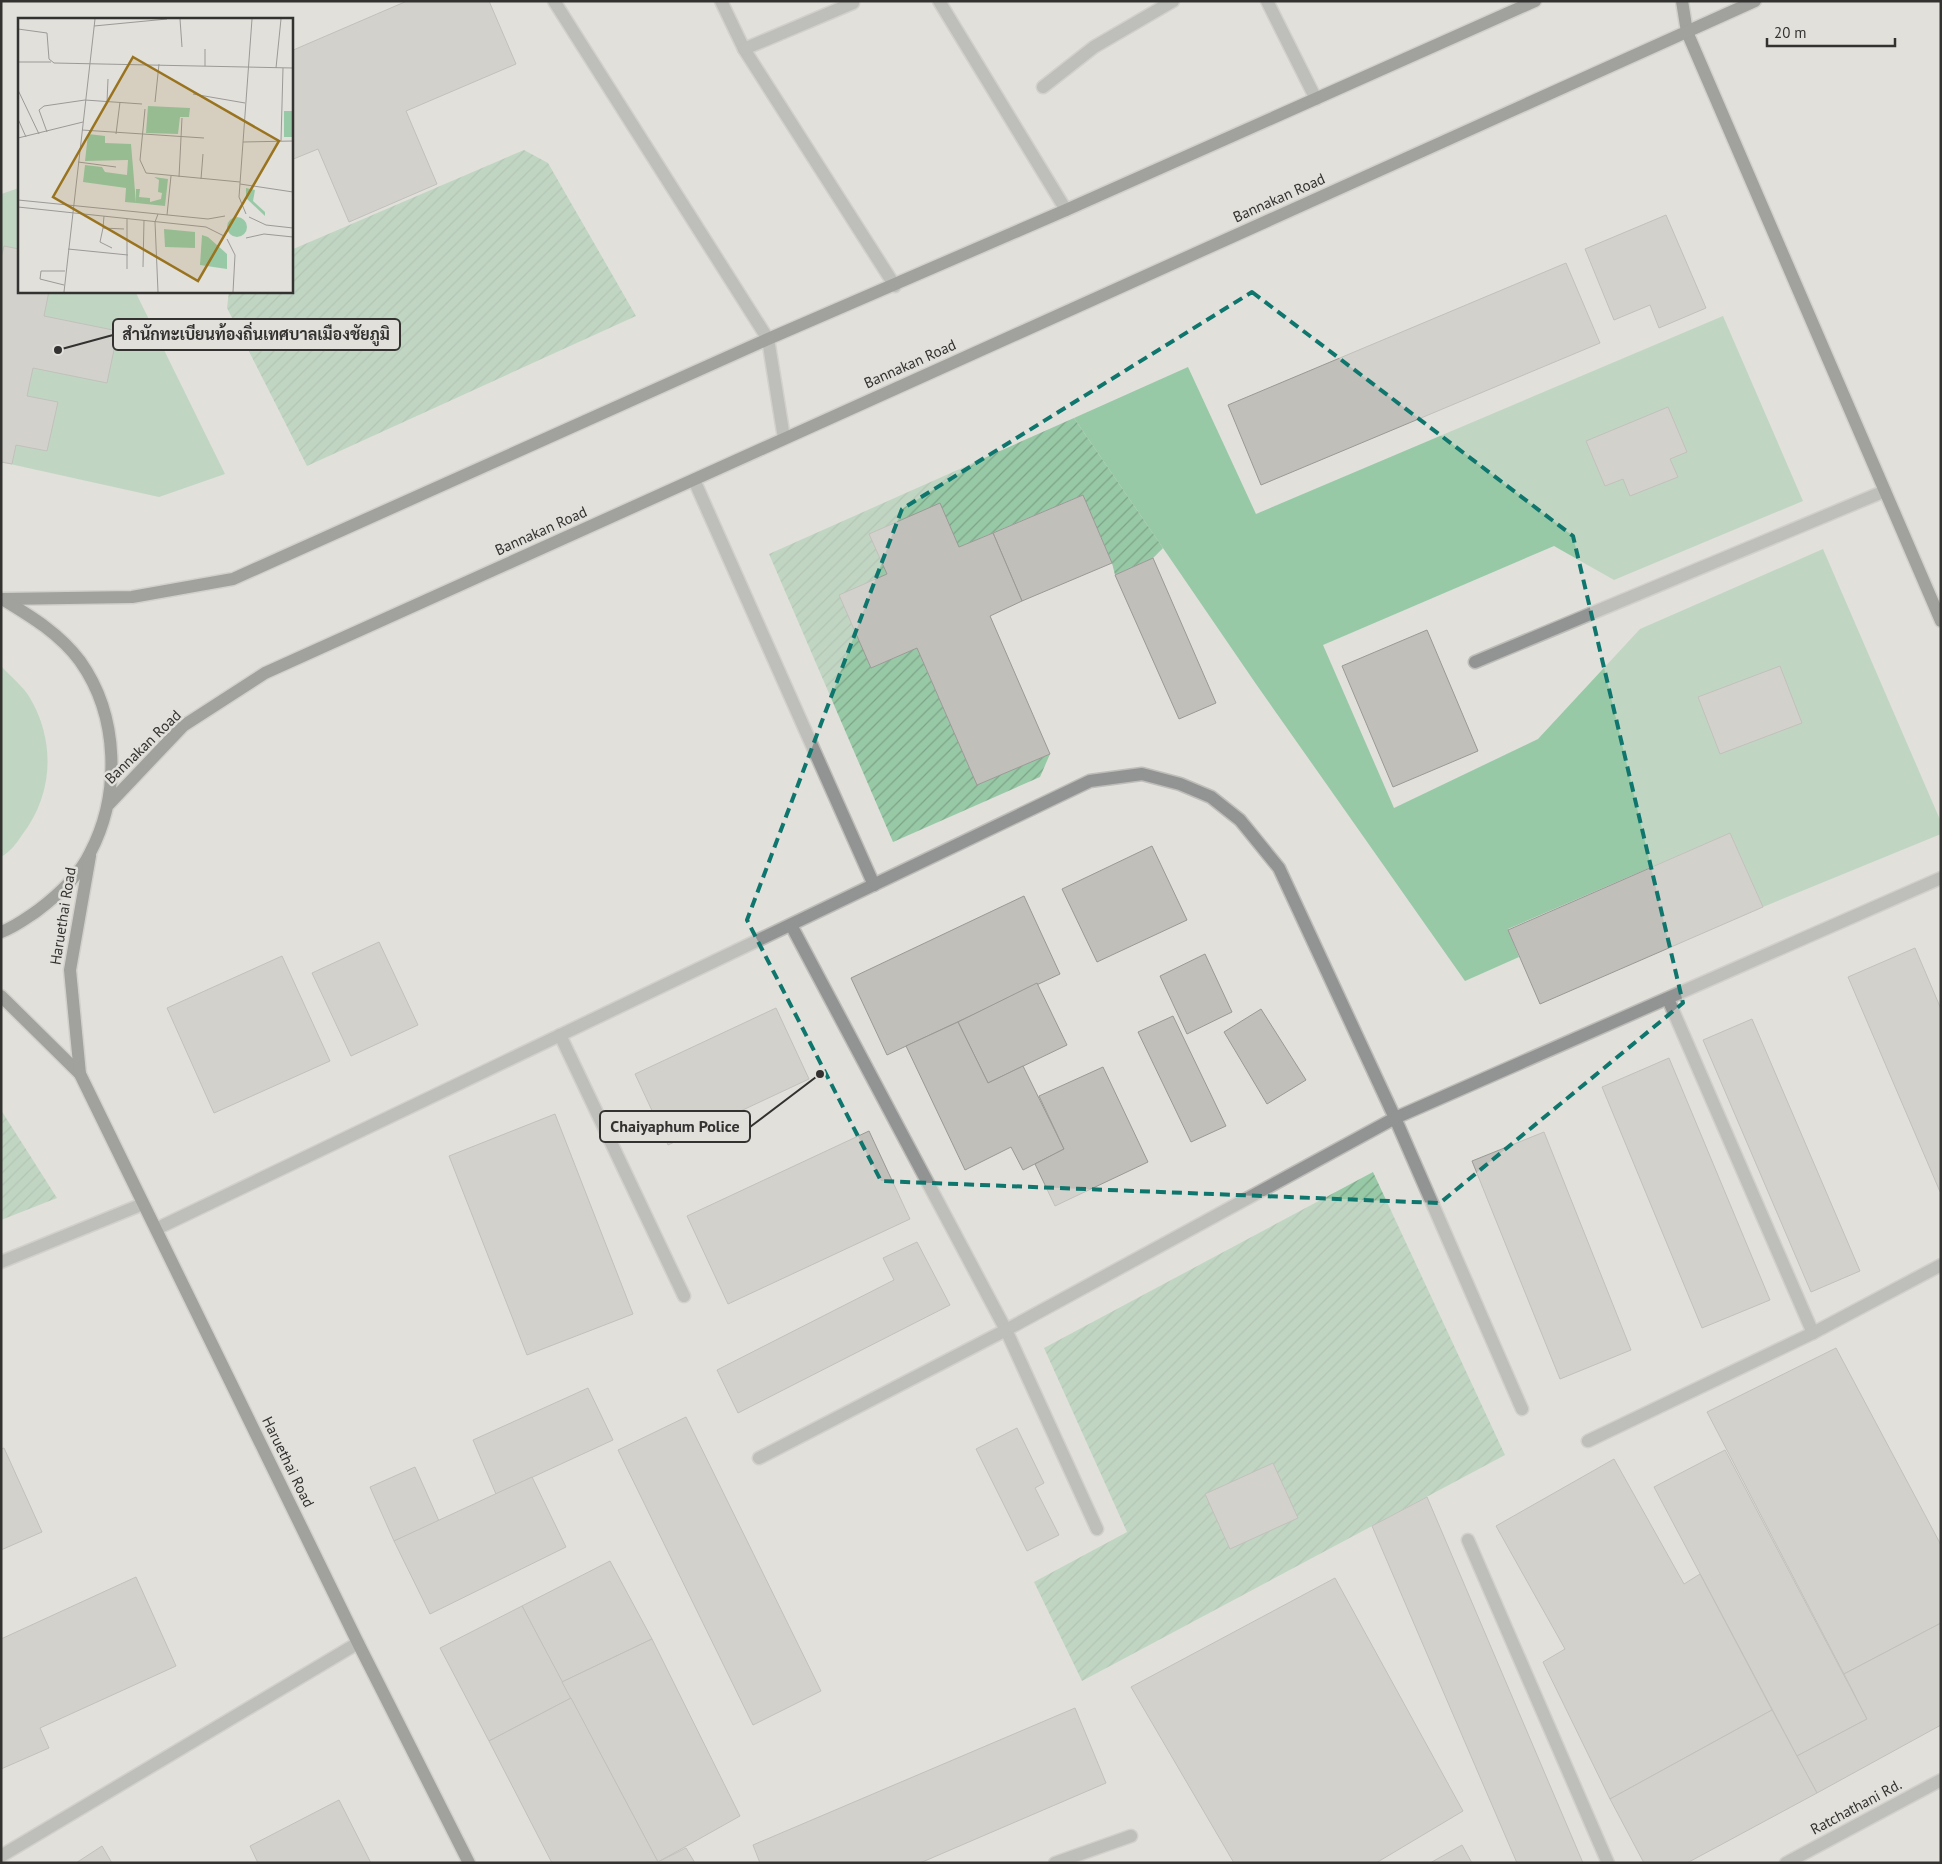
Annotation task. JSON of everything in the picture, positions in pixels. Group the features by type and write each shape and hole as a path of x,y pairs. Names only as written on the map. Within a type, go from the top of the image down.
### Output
{"main road":[{"path":"2,599 132,597 233,578 768,339 895,286 1535,1"},
{"path":"1682,1 1687,32 1941,621"},
{"name":"Bannakan Road","path":"109,804 183,726 265,673 1755,1"},
{"path":"1,932 15,926 58,895 90,853 109,804 112,751 102,704 80,661 47,626 2,599"},
{"name":"Haruethai Road","path":"80,1074 70,970 90,853"},
{"name":"Haruethai Road","path":"1,996 80,1074 358,1643 469,1863"}],"street":[{"path":"554,1 768,339 784,438"},
{"path":"722,1 744,49 895,286"},
{"path":"939,1 1066,210"},
{"path":"1043,87 1094,47 1173,1"},
{"path":"1267,1 1316,99"},
{"path":"744,49 853,3"},
{"path":"694,480 874,885"},
{"path":"1475,662 1885,491"},
{"path":"156,1229 1090,781 1142,774 1180,784 1211,797 1240,820 1279,868 1395,1118 1522,1409"},
{"path":"759,1458 1006,1330 1395,1118 1941,878"},
{"path":"791,925 1006,1330 1097,1529"},
{"path":"1668,998 1813,1333"},
{"path":"560,1035 684,1296"},
{"path":"1,1262 143,1204"},
{"path":"1588,1441 1813,1333 1941,1265"},
{"path":"1468,1540 1608,1863"},
{"path":"1,1856 358,1643"},
{"name":"Ratchathani Rd.","path":"1786,1863 1941,1780"},
{"path":"1055,1863 1131,1836"}],"highlighted area":[{"path":"1252,292 1573,536 1683,1003 1440,1203 881,1181 747,920 902,509"}],"green space":[{"path":"524,150 548,163 636,316 307,466 227,308 229,292 292,292 292,250"},
{"path":"18,188 18,292 135,292 225,474 159,497 1,462 1,194"},
{"path":"1723,316 1803,501 1614,580 1554,546 1323,645 1394,808 1538,739 1640,629 1823,549 1941,822 1941,834 1763,907 1730,833 1508,929 1519,957 1465,981 1256,684 1074,418 1188,367 1256,514"},
{"path":"1074,418 1163,548 1153,558 1115,575 1112,563 1083,495 959,547 870,534 887,574 840,595 871,668 917,648 977,785 1050,754 1040,777 893,842 769,554"},
{"path":"1,666 27,694 38,715 44,732 47,768 45,786 40,803 32,819 15,844 1,857"},
{"path":"1,1110 57,1198 1,1220"},
{"path":"1373,1172 1505,1455 1082,1681 1034,1582 1127,1532 1044,1348"}],"building":[{"path":"407,1 489,1 516,64 406,111 437,184 349,222 318,149 292,160 292,51"},
{"path":"1666,215 1706,308 1659,328 1650,305 1614,320 1585,249"},
{"path":"4,246 18,249 18,292 49,292 44,316 118,331 107,383 33,368 27,396 58,402 47,451 16,445 12,464 1,462 1,258"},
{"path":"1566,263 1600,343 1261,485 1228,405"},
{"path":"1668,407 1687,452 1670,459 1678,477 1630,496 1623,479 1605,486 1586,441"},
{"path":"1083,495 1112,563 1022,601 993,533"},
{"path":"940,503 959,547 993,533 1022,601 990,616 1050,754 977,785 917,648 871,668 839,595 887,574 869,534"},
{"path":"1153,558 1216,703 1179,719 1115,575"},
{"path":"1427,630 1478,751 1393,787 1342,666"},
{"path":"1780,666 1802,723 1720,754 1698,697"},
{"path":"1730,833 1763,907 1540,1004 1508,930"},
{"path":"1152,846 1187,920 1097,962 1062,889"},
{"path":"1024,896 1060,974 887,1055 851,978"},
{"path":"379,942 418,1025 351,1056 312,973"},
{"path":"1915,948 1941,1009 1941,1194 1848,977"},
{"path":"1205,954 1232,1012 1187,1034 1160,976"},
{"path":"282,956 330,1061 214,1113 167,1008"},
{"path":"1037,983 1067,1045 988,1083 958,1022"},
{"path":"776,1008 809,1079 668,1145 635,1074"},
{"path":"1261,1009 1306,1080 1267,1104 1224,1032"},
{"path":"1173,1016 1226,1126 1191,1142 1138,1032"},
{"path":"1752,1019 1860,1271 1811,1292 1703,1040"},
{"path":"958,1022 988,1083 1023,1066 1064,1149 1023,1170 1011,1147 965,1170 906,1046"},
{"path":"1669,1058 1770,1300 1702,1328 1602,1087"},
{"path":"1103,1067 1148,1162 1055,1206 1035,1164 1064,1149 1039,1096"},
{"path":"555,1114 633,1314 527,1355 449,1156"},
{"path":"869,1131 910,1219 728,1304 687,1216"},
{"path":"1544,1132 1631,1350 1560,1379 1472,1161"},
{"path":"917,1242 950,1305 738,1413 717,1370 894,1280 883,1258"},
{"path":"1836,1348 1941,1545 1941,1623 1844,1674 1707,1412"},
{"path":"588,1388 613,1440 496,1494 473,1440"},
{"path":"686,1417 821,1691 753,1725 618,1450"},
{"path":"1017,1428 1044,1483 1035,1488 1059,1535 1027,1551 976,1449"},
{"path":"4,1448 42,1532 1,1550 1,1449"},
{"path":"1725,1450 1867,1719 1797,1756 1654,1487"},
{"path":"1614,1459 1684,1584 1700,1574 1772,1710 1610,1799 1543,1662 1565,1649 1496,1526"},
{"path":"1273,1463 1298,1518 1230,1549 1205,1494"},
{"path":"415,1467 439,1521 394,1541 370,1487"},
{"path":"532,1477 566,1547 430,1614 394,1541"},
{"path":"1427,1497 1583,1863 1517,1863 1372,1526"},
{"path":"610,1561 652,1639 562,1682 522,1606"},
{"path":"136,1577 176,1666 40,1728 49,1748 1,1769 1,1639"},
{"path":"1335,1578 1463,1811 1376,1863 1234,1863 1131,1687"},
{"path":"522,1606 571,1698 489,1741 440,1648"},
{"path":"1941,1623 1941,1725 1817,1793 1797,1756 1867,1719 1844,1674"},
{"path":"652,1639 740,1816 658,1862 562,1682"},
{"path":"571,1698 658,1862 552,1863 489,1741"},
{"path":"1075,1708 1106,1783 920,1863 760,1863 753,1845"},
{"path":"1772,1710 1817,1793 1687,1863 1644,1863 1610,1799"},
{"path":"339,1800 371,1863 258,1863 250,1846"},
{"path":"1462,1845 1472,1863 1430,1863"},
{"path":"102,1846 112,1863 76,1863"},
{"path":"686,1848 695,1863 657,1863 658,1862"}],"place":[{"name":"สำนักทะเบียนท้องถิ่นเทศบาลเมืองชัยภูมิ","path":"58,350"},
{"name":"Chaiyaphum Police","path":"820,1074"}]}
